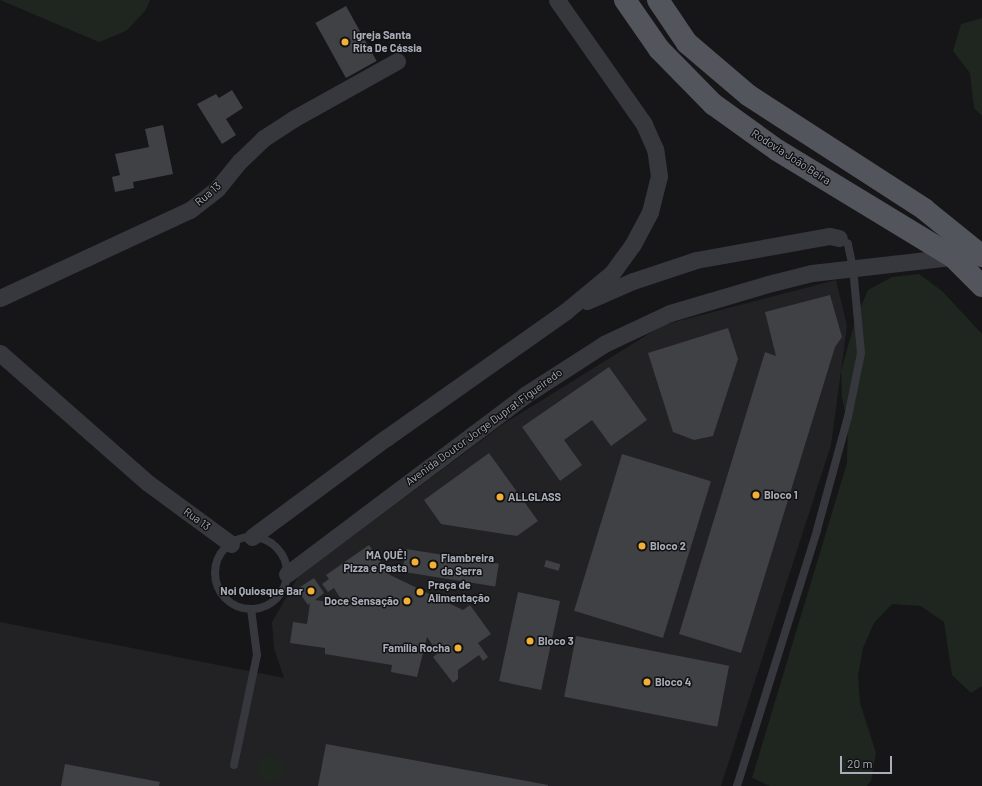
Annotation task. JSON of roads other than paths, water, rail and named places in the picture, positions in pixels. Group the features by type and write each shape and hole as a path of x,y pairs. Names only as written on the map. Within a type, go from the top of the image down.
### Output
{"main road":[{"name":"Rodovia João Beira","path":"626,0 659,49 714,104 777,150 953,257 982,286"},
{"path":"658,0 687,43 748,95 924,209 982,256"}],"street":[{"path":"252,537 386,438 566,311 612,273 633,244 650,212 659,176 655,149 644,124 557,0"},
{"name":"Rua 13","path":"0,298 190,210 217,189 240,160 264,138 293,119 397,61"},
{"path":"566,311 633,280 696,260 830,236 839,238"},
{"name":"Avenida Doutor Jorge Duprat Figueiredo","path":"287,574 525,394 604,344 670,313 812,273 953,257"},
{"name":"Rua 13","path":"0,353 148,483 230,544"}],"lane":[{"path":"737,786 817,530 848,416 861,353 853,268 848,244 839,238"},
{"path":"252,537 263,539 281,553 287,574 280,595 262,608 250,609 229,602 217,584 217,561 230,544 252,537"},
{"path":"234,765 257,655 250,609"}],"place":[{"name":"Igreja Santa Rita De Cássia","path":"345,42"},
{"name":"Bloco 1","path":"756,495"},
{"name":"ALLGLASS","path":"500,497"},
{"name":"Bloco 2","path":"642,546"},
{"name":"MA QUÊ! Pizza e Pasta","path":"415,562"},
{"name":"Fiambreira da Serra","path":"433,565"},
{"name":"Noi Quiosque Bar","path":"311,591"},
{"name":"Praça de Alimentação","path":"420,592"},
{"name":"Doce Sensação","path":"407,601"},
{"name":"Bloco 3","path":"530,641"},
{"name":"Família Rocha","path":"458,648"},
{"name":"Bloco 4","path":"647,682"}]}
